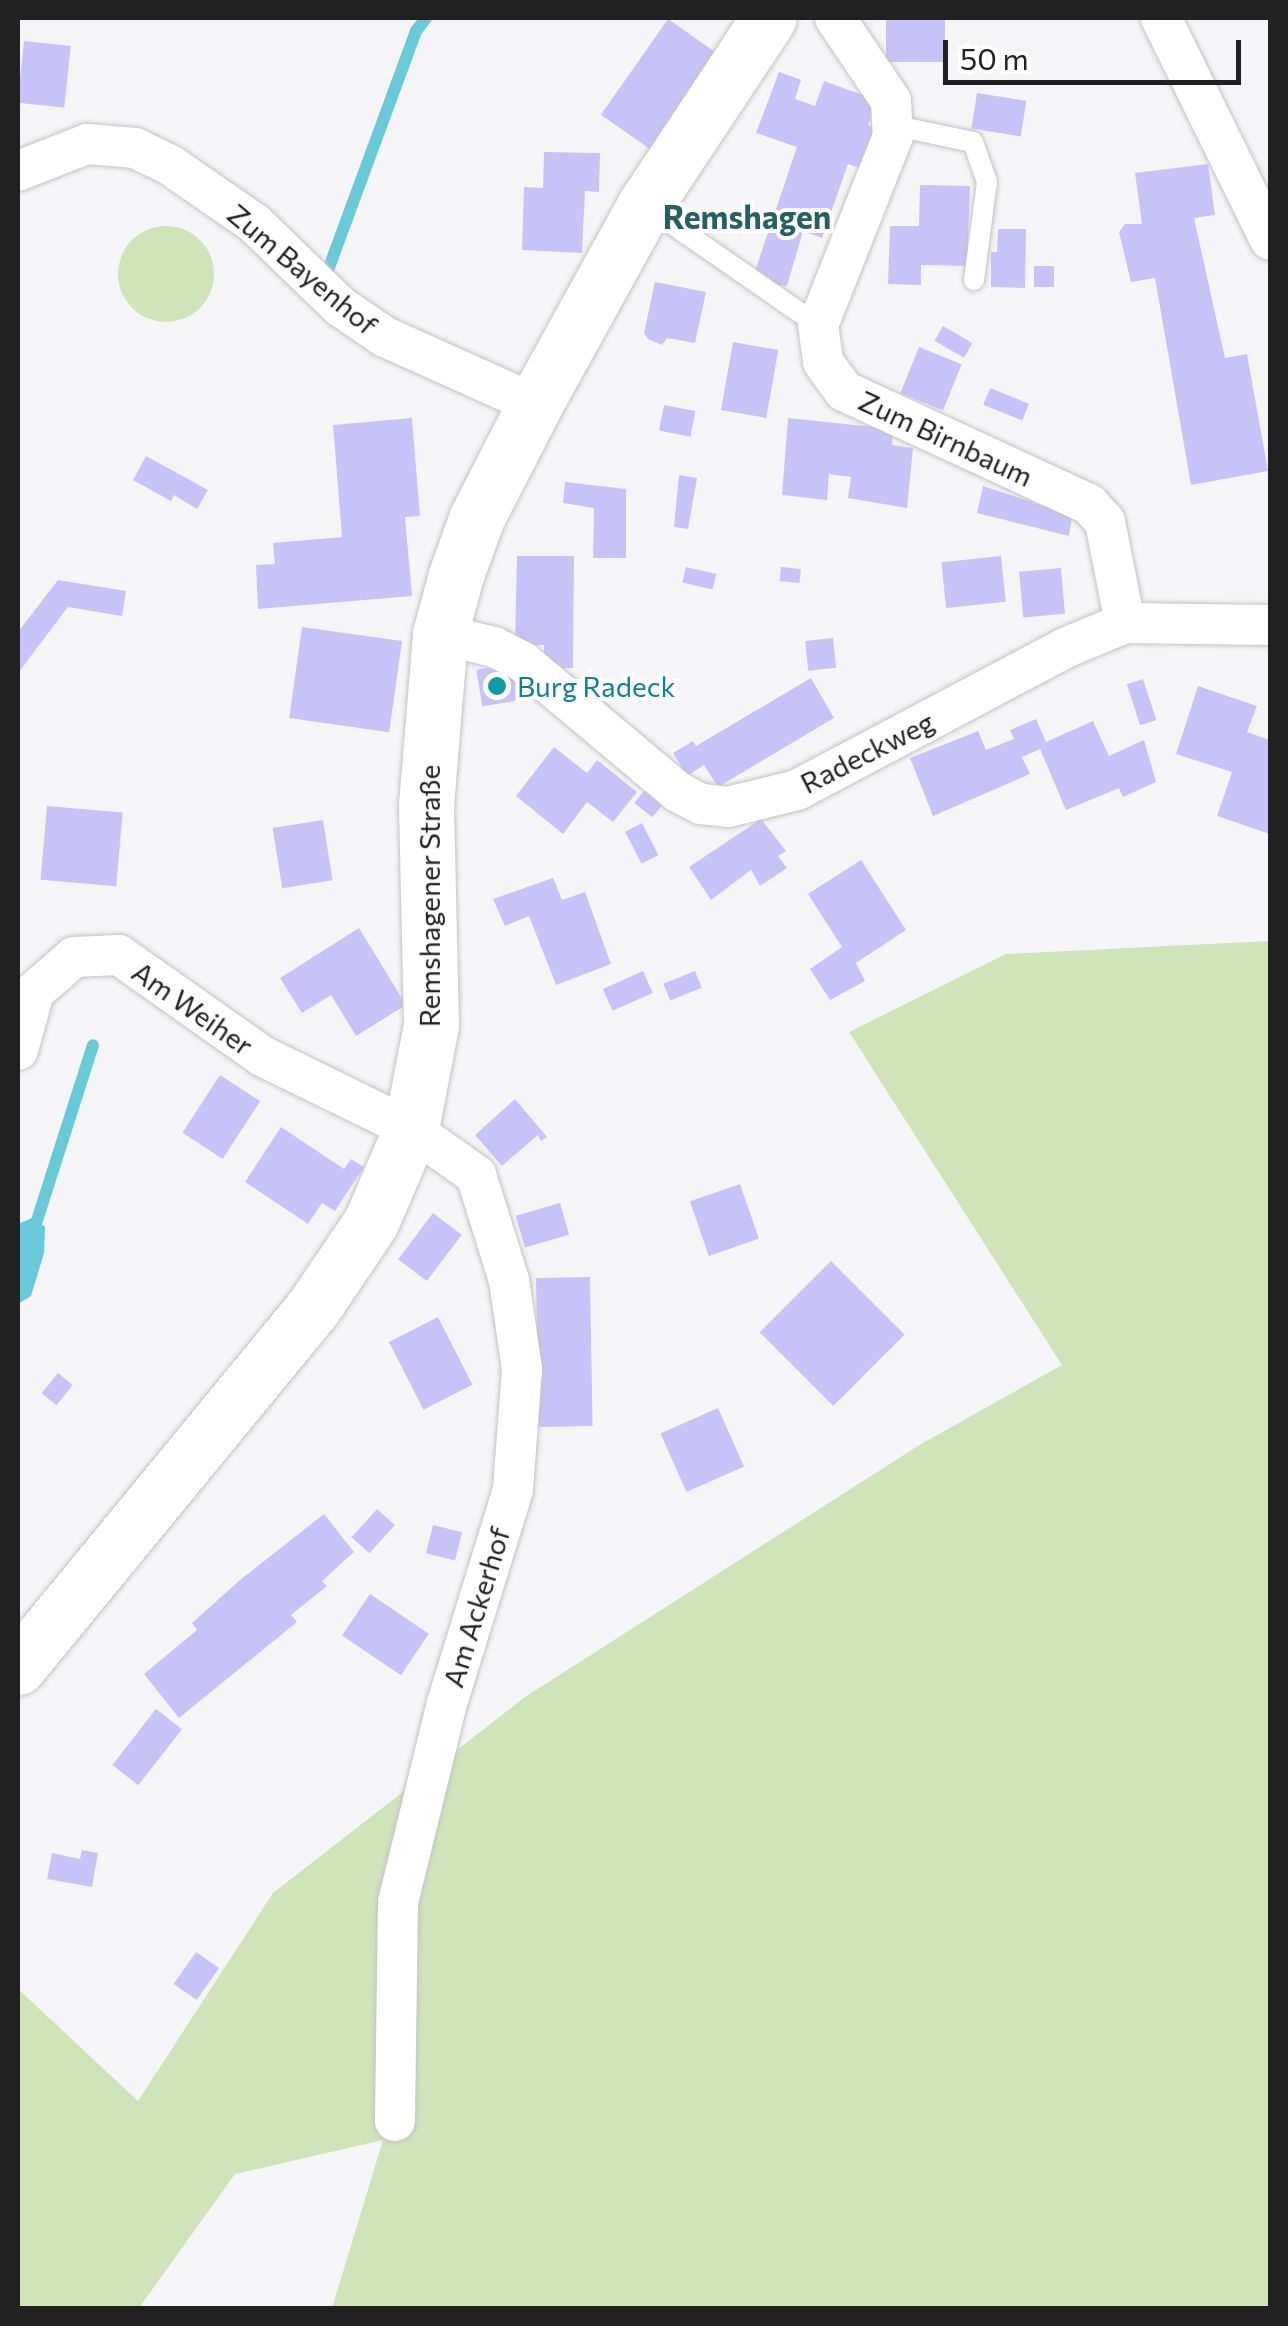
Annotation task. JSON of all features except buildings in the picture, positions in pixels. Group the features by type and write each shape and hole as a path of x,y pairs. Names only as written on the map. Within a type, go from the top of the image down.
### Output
{"street":[{"name":"Remshagener Straße","path":"18,1667 313,1308 371,1222 411,1128 431,1026 426,805 440,634 477,518 645,205 769,18"},
{"path":"818,325 893,136 890,101 835,18"},
{"path":"1161,18 1270,240"},
{"name":"Zum Bayenhof","path":"18,170 88,144 135,148 170,165 254,222 341,307 385,337 535,404"},
{"name":"Zum Birnbaum","path":"818,325 822,362 844,391 1089,504 1105,522 1125,623"},
{"name":"Radeckweg","path":"440,634 494,648 523,662 678,792 701,804 728,807 797,790 1065,648 1125,623 1270,625"},
{"name":"Am Weiher","path":"18,1050 34,992 74,958 119,955 262,1056 411,1128"},
{"name":"Am Ackerhof","path":"395,2121 398,1902 447,1703 513,1490 522,1369 508,1280 476,1174 411,1128"}],"lane":[{"path":"892,125 973,142 987,182 974,280"},
{"path":"645,205 818,325"}],"green space":[{"path":"166,226 184,230 200,240 210,256 214,274 210,292 200,308 184,318 166,322 148,318 132,308 122,292 118,274 122,256 132,240 148,230"},
{"path":"1270,941 1270,2308 332,2308 383,2140 235,2174 139,2308 18,2308 18,1989 138,2101 273,1893 525,1697 921,1444 1062,1365 849,1032 1006,954"}],"water":[{"path":"32,1218 45,1227 44,1253 31,1296 18,1304 18,1224"}],"waterway":[{"path":"327,273 416,31 426,18"},
{"path":"33,1233 93,1045"}],"place":[{"name":"Burg Radeck","path":"497,686"}],"district":[{"name":"Remshagen","path":"747,216"}]}
